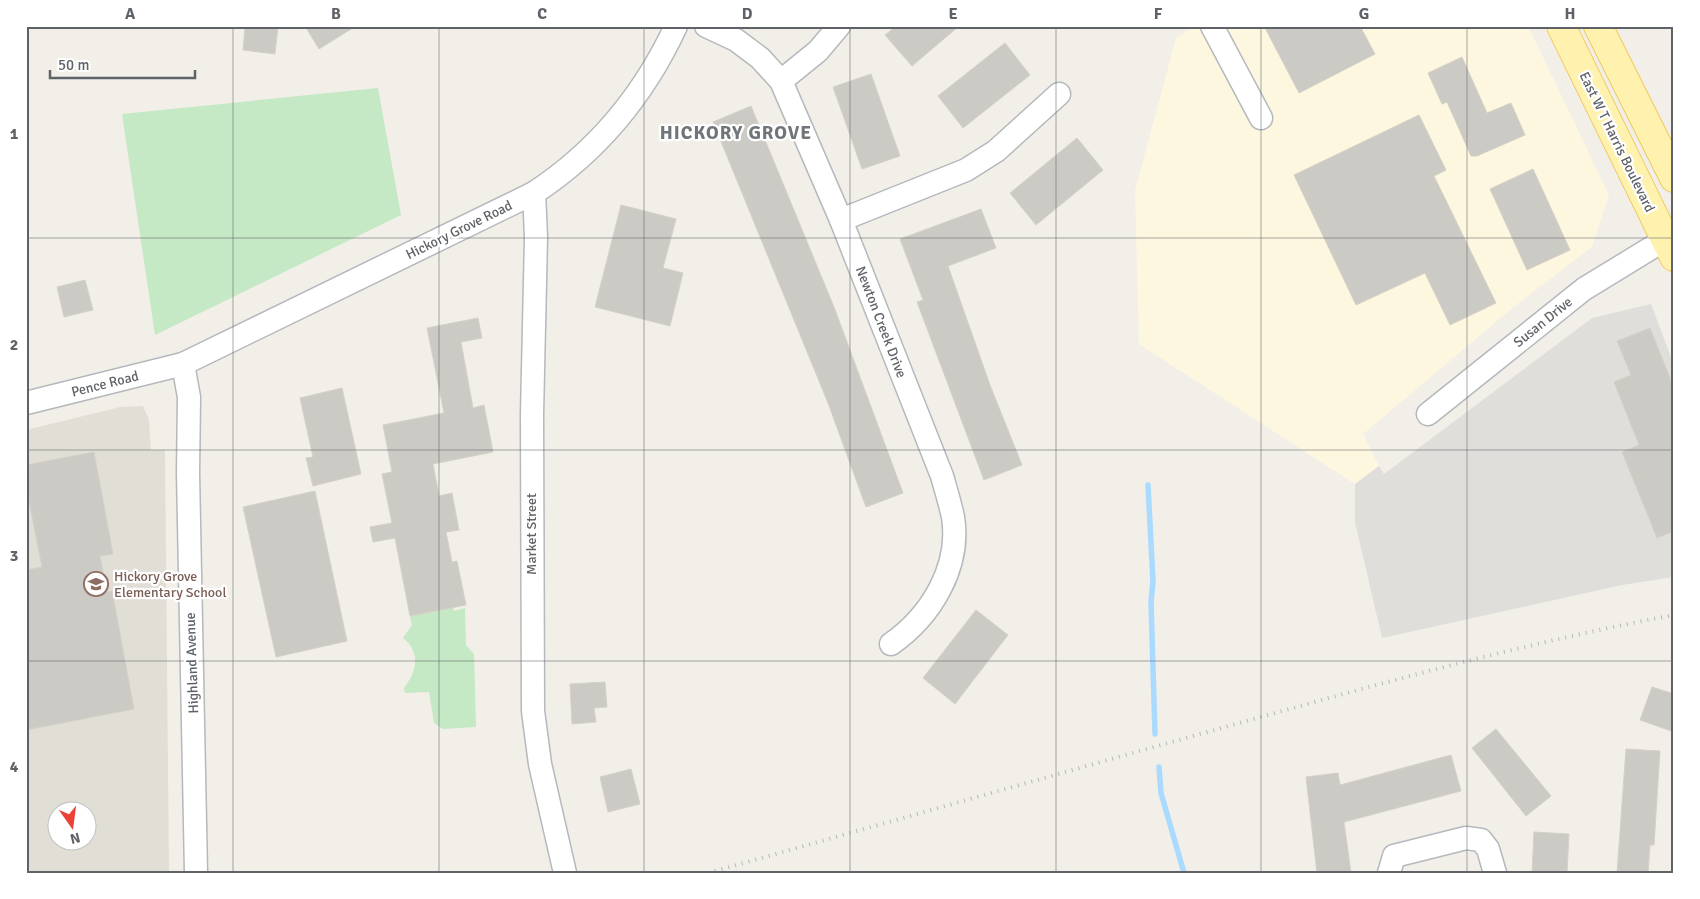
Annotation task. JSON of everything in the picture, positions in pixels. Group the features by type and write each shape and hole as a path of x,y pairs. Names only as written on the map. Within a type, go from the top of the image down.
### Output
{"main road":[{"name":"East W T Harris Boulevard","path":"1561,26 1671,243"},
{"path":"1598,26 1674,178"}],"street":[{"name":"Hickory Grove Road","path":"183,364 534,193 569,168 625,113 647,82 676,26"},
{"name":"Newton Creek Drive","path":"706,26 736,40 760,58 781,81 841,220 942,476 953,519 954,542 948,570 938,593 916,622 891,644"},
{"path":"781,81 818,51 839,26"},
{"path":"1212,26 1261,118"},
{"path":"841,220 966,170 996,151 1059,94"},
{"name":"Market Street","path":"534,193 536,237 532,378 531,536 533,711 540,764 565,873"},
{"name":"Susan Drive","path":"1428,414 1584,289 1671,243"},
{"name":"Pence Road","path":"26,403 183,364"},
{"name":"Highland Avenue","path":"183,364 189,397 188,473 196,873"},
{"path":"1389,873 1394,856 1466,838 1481,840 1488,850 1495,873"}],"shaded area":[{"path":"1195,26 1528,26 1609,195 1592,247 1516,305 1363,434 1379,466 1355,484 1139,344 1135,191 1176,38"},
{"path":"1651,304 1674,365 1674,577 1622,585 1382,638 1355,522 1355,484 1379,466 1384,474 1592,318"},
{"name":"Hickory Grove Elementary School","path":"143,406 149,420 151,450 165,450 169,873 26,873 26,430 120,407"}],"green space":[{"path":"378,88 401,215 155,335 122,114"},
{"path":"453,607 454,611 465,608 466,645 474,654 476,727 443,729 434,723 429,692 405,693 404,688 414,669 415,656 413,649 403,638 412,625 410,616"}],"building":[{"path":"245,26 278,26 275,54 243,50"},
{"path":"305,26 356,26 319,49"},
{"path":"896,26 959,26 912,66 885,35"},
{"path":"1264,26 1360,26 1375,54 1299,93"},
{"path":"1005,43 1030,75 963,128 938,96"},
{"path":"1462,57 1487,113 1511,103 1525,135 1477,156 1471,156 1447,102 1442,104 1428,73"},
{"path":"871,74 900,156 862,169 833,87"},
{"path":"751,106 834,307 903,493 866,507 828,403 713,122"},
{"path":"1419,115 1446,170 1434,176 1496,303 1450,325 1425,273 1356,305 1294,175"},
{"path":"1077,138 1103,170 1036,225 1010,193"},
{"path":"1533,169 1570,250 1527,270 1490,189"},
{"path":"621,205 676,219 663,268 683,273 670,326 595,307"},
{"path":"981,209 996,248 948,266 990,385 1022,465 984,480 917,302 923,300 900,239"},
{"path":"85,280 93,310 64,317 57,287"},
{"path":"478,318 482,338 461,342 473,408 484,405 493,452 433,464 439,496 452,493 459,530 446,532 452,562 457,561 466,605 410,616 395,538 373,542 370,527 392,523 382,474 392,472 383,425 444,413 427,328"},
{"path":"1650,328 1674,388 1674,531 1657,538 1622,452 1639,445 1614,382 1631,375 1617,341"},
{"path":"342,388 361,474 313,486 306,458 313,457 300,398"},
{"path":"94,452 113,554 100,556 107,592 112,591 134,709 26,730 26,570 42,567 26,486 26,465"},
{"path":"315,491 347,641 276,657 243,507"},
{"path":"976,610 1008,635 955,704 923,678"},
{"path":"605,682 607,707 594,708 596,722 572,724 570,684"},
{"path":"1652,687 1674,694 1674,732 1640,720"},
{"path":"1496,729 1551,796 1526,816 1472,748"},
{"path":"1626,749 1660,751 1654,845 1650,845 1648,873 1617,873"},
{"path":"1451,755 1461,791 1344,822 1351,873 1317,873 1306,777 1338,773 1340,785"},
{"path":"631,769 640,804 608,812 600,777"},
{"path":"1534,832 1569,834 1567,873 1532,873"}],"waterway":[{"path":"1148,485 1153,581 1151,602 1155,734"},
{"path":"1159,767 1161,793 1184,873"}],"railway":[{"path":"708,873 1384,683 1557,639 1674,615"}],"place":[{"name":"Hickory Grove Elementary School","path":"96,584"}],"district":[{"name":"HICKORY GROVE","path":"736,133"}]}
